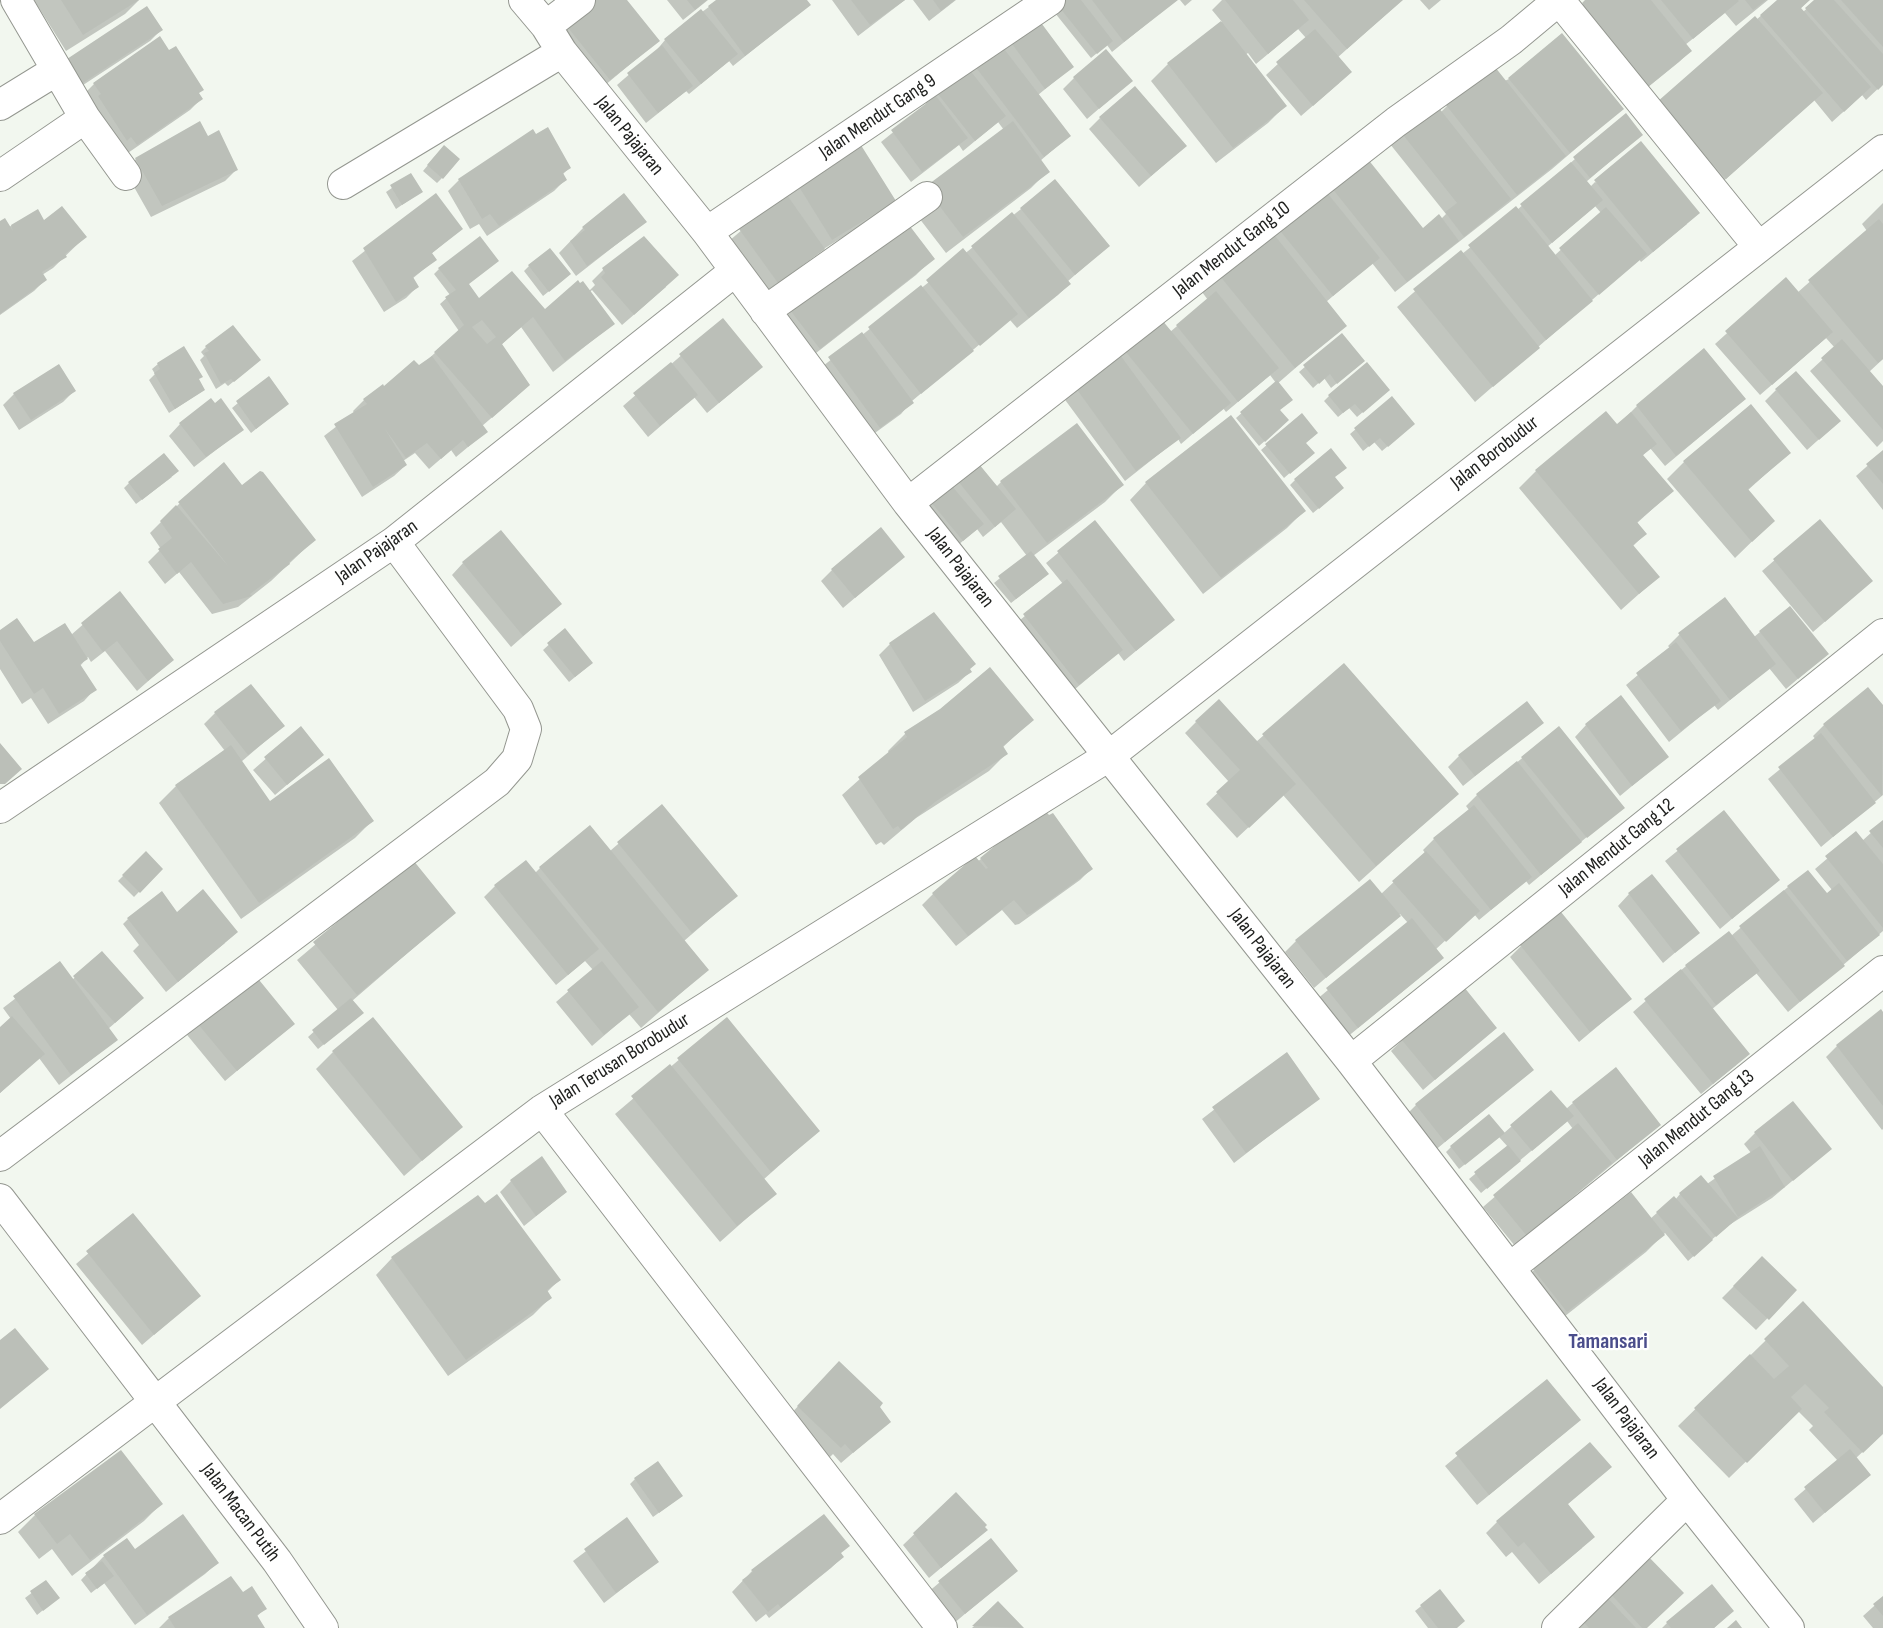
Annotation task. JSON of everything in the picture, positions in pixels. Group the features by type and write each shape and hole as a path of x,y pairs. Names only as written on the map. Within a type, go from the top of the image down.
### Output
{"street":[{"path":"16,0 85,118 126,175"},
{"name":"Jalan Pajajaran","path":"524,0 546,26 562,52 706,232 908,503 1351,1061 1511,1267 1687,1500 1790,1628"},
{"path":"546,26 580,0"},
{"path":"1559,0 1758,246"},
{"name":"Jalan Mendut Gang 10","path":"908,503 1396,122 1511,40 1559,0"},
{"name":"Jalan Mendut Gang 9","path":"706,232 1032,5"},
{"path":"343,184 562,52"},
{"path":"0,105 57,70"},
{"path":"0,176 85,118"},
{"name":"Jalan Borobudur","path":"1109,756 1883,150"},
{"path":"765,311 927,197"},
{"name":"Jalan Pajajaran","path":"0,808 394,542 735,271"},
{"path":"0,1156 497,782 517,759 526,729 518,709 394,542"},
{"name":"Jalan Mendut Gang 12","path":"1351,1061 1883,634"},
{"name":"Jalan Terusan Borobudur","path":"0,1519 542,1110 1109,756"},
{"name":"Jalan Mendut Gang 13","path":"1511,1267 1883,971"},
{"path":"542,1110 942,1628"},
{"name":"Jalan Macan Putih","path":"0,1199 277,1561 323,1628"},
{"path":"1557,1628 1687,1500"}],"building":[{"path":"61,0 139,0 83,35"},
{"path":"584,0 627,0 660,41 610,80 561,19"},
{"path":"687,0 707,0 695,10"},
{"path":"716,0 807,0 811,5 745,56 708,6"},
{"path":"851,0 905,0 870,25"},
{"path":"933,0 955,0 941,11"},
{"path":"1057,0 1081,0 1113,41 1097,54 1055,2"},
{"path":"1092,0 1178,0 1124,42"},
{"path":"1225,0 1293,0 1309,20 1268,54"},
{"path":"1304,0 1403,0 1347,49"},
{"path":"1585,0 1651,0 1692,51 1649,86 1582,3"},
{"path":"1661,0 1738,0 1739,1 1693,39"},
{"path":"1745,0 1766,0 1753,10"},
{"path":"1777,0 1810,0 1801,8 1871,87 1844,112 1760,15"},
{"path":"1814,0 1834,0 1883,54 1883,85 1878,90 1805,8"},
{"path":"1841,0 1883,0 1883,47"},
{"path":"147,6 163,30 83,83 67,59"},
{"path":"701,9 738,54 701,84 664,39"},
{"path":"1036,16 1074,67 1045,89 1007,37"},
{"path":"1755,16 1823,93 1726,179 1657,102"},
{"path":"1221,21 1287,106 1233,148 1167,63"},
{"path":"1315,29 1352,72 1313,106 1276,62"},
{"path":"1562,33 1624,109 1570,153 1508,78"},
{"path":"160,36 169,50 176,46 204,90 199,93 203,99 137,145 131,137 127,141 98,96 101,94 93,83"},
{"path":"998,41 1071,136 1044,157 971,61"},
{"path":"662,45 693,86 658,113 627,73"},
{"path":"1106,49 1133,81 1099,109 1073,77"},
{"path":"965,64 1006,116 975,141 934,89"},
{"path":"1495,67 1566,156 1517,195 1446,105"},
{"path":"1135,86 1187,146 1151,176 1099,117"},
{"path":"936,96 968,138 922,172 891,130"},
{"path":"1435,103 1511,199 1464,237 1445,212 1457,203 1400,131"},
{"path":"1626,113 1643,135 1590,178 1573,157"},
{"path":"200,121 208,136 219,130 238,170 162,206 135,158"},
{"path":"1013,121 1050,172 963,237 925,187"},
{"path":"548,127 571,168 563,173 567,180 499,226 490,214 482,219 458,179 533,129 536,134"},
{"path":"1641,141 1700,213 1653,252 1594,180"},
{"path":"859,142 896,201 832,240 796,182"},
{"path":"444,145 460,159 443,179 427,165"},
{"path":"1363,153 1423,228 1439,214 1459,241 1407,282 1327,182"},
{"path":"1571,162 1603,200 1552,243 1520,204"},
{"path":"411,173 423,192 402,205 390,185"},
{"path":"1055,179 1110,246 1075,275 1020,208"},
{"path":"1324,189 1380,258 1333,296 1277,227"},
{"path":"436,193 463,229 432,253 437,260 413,277 419,287 396,302 363,248"},
{"path":"624,193 647,222 587,266 570,241 585,230 582,227"},
{"path":"787,195 825,249 778,283 739,229"},
{"path":"62,206 87,237 65,254 67,257 42,272 47,280 0,314 0,221 5,218 13,231 11,225 38,209 44,220"},
{"path":"1516,206 1593,301 1546,340 1468,245"},
{"path":"1606,207 1647,254 1599,295 1559,248"},
{"path":"1012,212 1071,284 1029,318 971,246"},
{"path":"1879,219 1883,224 1883,359 1878,363 1808,280"},
{"path":"906,221 935,259 820,349 790,310"},
{"path":"1268,227 1347,326 1295,368 1215,270"},
{"path":"480,236 499,261 469,284 479,298 512,271 545,309 578,280 580,283 583,281 615,324 565,361 533,317 502,344 530,385 492,418 434,352 464,325 445,297 456,290 438,268","holes":["482,320 496,337 487,344 472,327"]},
{"path":"644,236 679,275 634,315 601,277 605,273 602,268"},
{"path":"550,248 571,274 549,292 528,265"},
{"path":"963,248 1018,314 980,346 926,280"},
{"path":"1461,250 1540,348 1493,387 1413,289"},
{"path":"1786,277 1833,332 1772,385 1725,331"},
{"path":"921,285 974,351 921,394 868,327"},
{"path":"1216,291 1279,368 1238,402 1176,325"},
{"path":"723,318 763,367 719,403 679,354"},
{"path":"1162,320 1231,403 1193,434 1125,351"},
{"path":"233,325 261,360 234,382 231,379 221,384 204,353 209,351 205,346"},
{"path":"862,332 914,403 880,428 828,357"},
{"path":"1342,333 1365,361 1337,384 1330,374 1319,384 1303,365"},
{"path":"1842,339 1883,386 1883,430 1821,358"},
{"path":"184,346 203,377 199,379 205,390 175,409 154,373 160,369 157,363"},
{"path":"1115,348 1181,438 1136,471 1070,380"},
{"path":"1704,348 1746,399 1676,456 1636,405"},
{"path":"432,356 488,432 468,447 463,440 441,459 427,443 406,458 385,429 407,465 373,487 334,424 367,404 363,399 383,384 384,386 414,360 419,365"},
{"path":"671,362 698,395 660,426 633,393"},
{"path":"1367,362 1390,390 1363,413 1355,404 1343,413 1328,395"},
{"path":"59,364 76,391 31,420 13,393"},
{"path":"1796,371 1841,421 1819,440 1775,389"},
{"path":"269,376 289,404 256,429 236,401"},
{"path":"1277,380 1293,400 1280,410 1289,420 1265,442 1240,412"},
{"path":"1392,396 1415,424 1388,447 1380,438 1369,447 1354,428"},
{"path":"211,398 215,403 221,398 244,430 206,457 179,423"},
{"path":"1751,404 1791,453 1748,489 1775,521 1752,542 1683,461"},
{"path":"1606,411 1617,424 1631,412 1657,444 1643,455 1674,491 1637,522 1647,534 1633,545 1660,577 1639,594 1535,470"},
{"path":"1302,413 1318,433 1306,443 1315,453 1290,474 1265,444"},
{"path":"1231,415 1306,511 1221,578 1145,482"},
{"path":"1077,423 1124,485 1047,543 1000,481"},
{"path":"1331,448 1347,468 1335,477 1344,488 1319,509 1294,479"},
{"path":"1883,450 1883,484 1866,464"},
{"path":"164,453 179,471 142,500 128,482"},
{"path":"974,458 1016,509 995,527 953,475"},
{"path":"224,462 242,485 260,471 263,472 316,540 289,562 290,564 250,594 252,596 223,604 191,562 177,574 158,549 172,538 160,521 176,505 229,567 178,502"},
{"path":"946,479 984,524 963,541 926,496"},
{"path":"1820,519 1873,581 1825,622 1773,559"},
{"path":"1095,520 1175,620 1136,651 1057,551"},
{"path":"881,527 905,557 855,598 831,569"},
{"path":"501,530 562,604 523,636 462,562"},
{"path":"1031,551 1049,574 1016,599 998,576"},
{"path":"1067,579 1123,650 1079,685 1023,614"},
{"path":"120,591 174,660 148,681 117,641 103,652 81,623"},
{"path":"1725,597 1776,664 1730,700 1678,633"},
{"path":"1790,606 1829,654 1798,679 1759,631"},
{"path":"934,612 976,664 970,669 972,672 925,701 889,643"},
{"path":"17,618 34,642 65,623 88,659 80,664 97,690 59,714 43,688 34,694 0,641 0,630"},
{"path":"565,628 593,663 575,677 547,643"},
{"path":"1676,642 1721,701 1681,731 1636,673"},
{"path":"1344,663 1459,794 1376,866 1262,734"},
{"path":"990,667 1034,720 1003,746 1008,754 935,802 901,830 898,826 893,829 858,777 907,737 904,732 940,709"},
{"path":"251,684 285,726 248,755 214,712"},
{"path":"1868,687 1883,705 1882,796 1823,724"},
{"path":"1621,695 1669,757 1632,786 1585,724"},
{"path":"1219,699 1296,784 1249,828 1216,792 1240,770 1195,721"},
{"path":"1527,701 1544,723 1475,776 1458,755"},
{"path":"301,726 324,755 287,785 264,757"},
{"path":"1559,726 1625,808 1587,838 1521,757"},
{"path":"1821,733 1876,803 1833,837 1778,767"},
{"path":"0,743 22,769 5,784 0,784"},
{"path":"231,745 270,801 329,758 374,821 259,903 175,785"},
{"path":"1517,761 1582,842 1541,875 1476,794"},
{"path":"662,804 738,896 692,933 617,842"},
{"path":"1474,805 1532,877 1491,910 1433,838"},
{"path":"1042,807 1049,815 1053,813 1093,869 1027,915 1014,900 968,936 932,893 975,856 986,869 988,868 980,858"},
{"path":"1724,810 1780,880 1732,919 1676,849"},
{"path":"1883,820 1883,848 1869,831"},
{"path":"590,825 709,970 658,1012 539,867"},
{"path":"1856,831 1883,864 1883,928 1825,856"},
{"path":"146,851 163,869 140,893 122,875"},
{"path":"1426,851 1480,911 1446,942 1392,881"},
{"path":"413,860 456,913 357,995 313,942"},
{"path":"526,860 599,949 568,975 494,885"},
{"path":"1808,870 1827,893 1839,883 1880,935 1847,961 1787,886"},
{"path":"1652,874 1700,933 1675,953 1628,893"},
{"path":"1370,879 1401,916 1326,978 1295,940"},
{"path":"203,889 238,932 178,982 127,918 162,891 177,912"},
{"path":"1784,890 1845,966 1800,1002 1739,926"},
{"path":"1561,912 1632,999 1590,1032 1520,945"},
{"path":"1412,918 1444,958 1358,1028 1326,988"},
{"path":"1729,931 1760,971 1716,1005 1685,965"},
{"path":"102,951 144,998 115,1023 73,976"},
{"path":"60,961 118,1040 71,1075 13,996"},
{"path":"602,961 639,1007 604,1035 567,990"},
{"path":"1681,969 1750,1054 1713,1084 1644,999"},
{"path":"251,970 295,1024 237,1071 193,1018"},
{"path":"1464,987 1497,1028 1435,1080 1401,1039"},
{"path":"351,998 364,1013 324,1045 312,1030"},
{"path":"1881,1009 1883,1012 1883,1106 1836,1045"},
{"path":"12,1016 45,1054 0,1093 0,1027"},
{"path":"373,1017 463,1127 422,1161 332,1051"},
{"path":"727,1017 820,1131 771,1172 677,1058"},
{"path":"1504,1032 1534,1070 1445,1142 1415,1104"},
{"path":"1287,1052 1320,1099 1246,1153 1212,1107"},
{"path":"670,1064 777,1194 737,1226 631,1096"},
{"path":"1616,1067 1661,1125 1617,1160 1572,1102"},
{"path":"1551,1090 1574,1116 1532,1151 1510,1125"},
{"path":"1793,1101 1832,1149 1793,1181 1754,1132"},
{"path":"1489,1114 1505,1133 1465,1165 1450,1146"},
{"path":"1578,1123 1612,1163 1527,1236 1493,1195"},
{"path":"1508,1145 1521,1161 1487,1189 1474,1172"},
{"path":"1760,1146 1785,1187 1738,1217 1713,1176"},
{"path":"542,1156 567,1192 536,1216 510,1180"},
{"path":"1701,1175 1738,1218 1716,1237 1679,1193"},
{"path":"1631,1192 1665,1235 1567,1312 1533,1269"},
{"path":"497,1194 561,1280 547,1290 552,1298 466,1360 391,1257 478,1195 485,1203"},
{"path":"1674,1196 1713,1240 1694,1257 1656,1212"},
{"path":"133,1213 201,1296 154,1335 86,1251"},
{"path":"1762,1256 1797,1290 1769,1320 1733,1286"},
{"path":"1803,1301 1883,1387 1883,1434 1863,1453 1824,1412 1829,1408 1805,1384 1791,1397 1802,1409 1747,1463 1694,1408 1750,1354 1774,1379 1789,1366 1764,1339"},
{"path":"15,1328 49,1369 0,1409 0,1340"},
{"path":"839,1361 883,1403 880,1407 891,1422 853,1453 845,1444 841,1448 797,1406"},
{"path":"1547,1379 1581,1420 1489,1495 1455,1453"},
{"path":"1590,1442 1612,1467 1568,1504 1595,1537 1551,1574 1524,1542 1518,1547 1496,1521"},
{"path":"1850,1449 1871,1475 1825,1513 1804,1487"},
{"path":"121,1450 163,1504 90,1560 70,1534 57,1544 34,1514"},
{"path":"658,1461 683,1496 659,1513 634,1478"},
{"path":"956,1492 987,1525 985,1527 988,1530 941,1568 913,1533"},
{"path":"183,1514 219,1563 147,1615 103,1555 127,1538 135,1549"},
{"path":"824,1514 850,1546 841,1553 844,1557 781,1608 778,1604 768,1612 742,1580 753,1572 751,1570"},
{"path":"627,1517 659,1562 616,1593 584,1549"},
{"path":"991,1538 1018,1571 965,1614 938,1581"},
{"path":"1643,1551 1684,1593 1647,1628 1642,1628 1608,1591"},
{"path":"102,1561 114,1576 97,1589 85,1573"},
{"path":"231,1576 243,1592 252,1586 267,1609 257,1615 265,1628 175,1628 168,1617"},
{"path":"46,1580 60,1598 43,1611 30,1591"},
{"path":"1712,1584 1734,1611 1714,1628 1671,1628 1666,1622"},
{"path":"1440,1589 1465,1621 1457,1628 1438,1628 1420,1605"},
{"path":"1601,1591 1636,1628 1589,1628 1576,1614"},
{"path":"1883,1596 1883,1616 1873,1604"},
{"path":"998,1601 1024,1628 972,1626"},
{"path":"1736,1620 1742,1628 1727,1628"}],"district":[{"name":"Tamansari","path":"1608,1342"}]}
